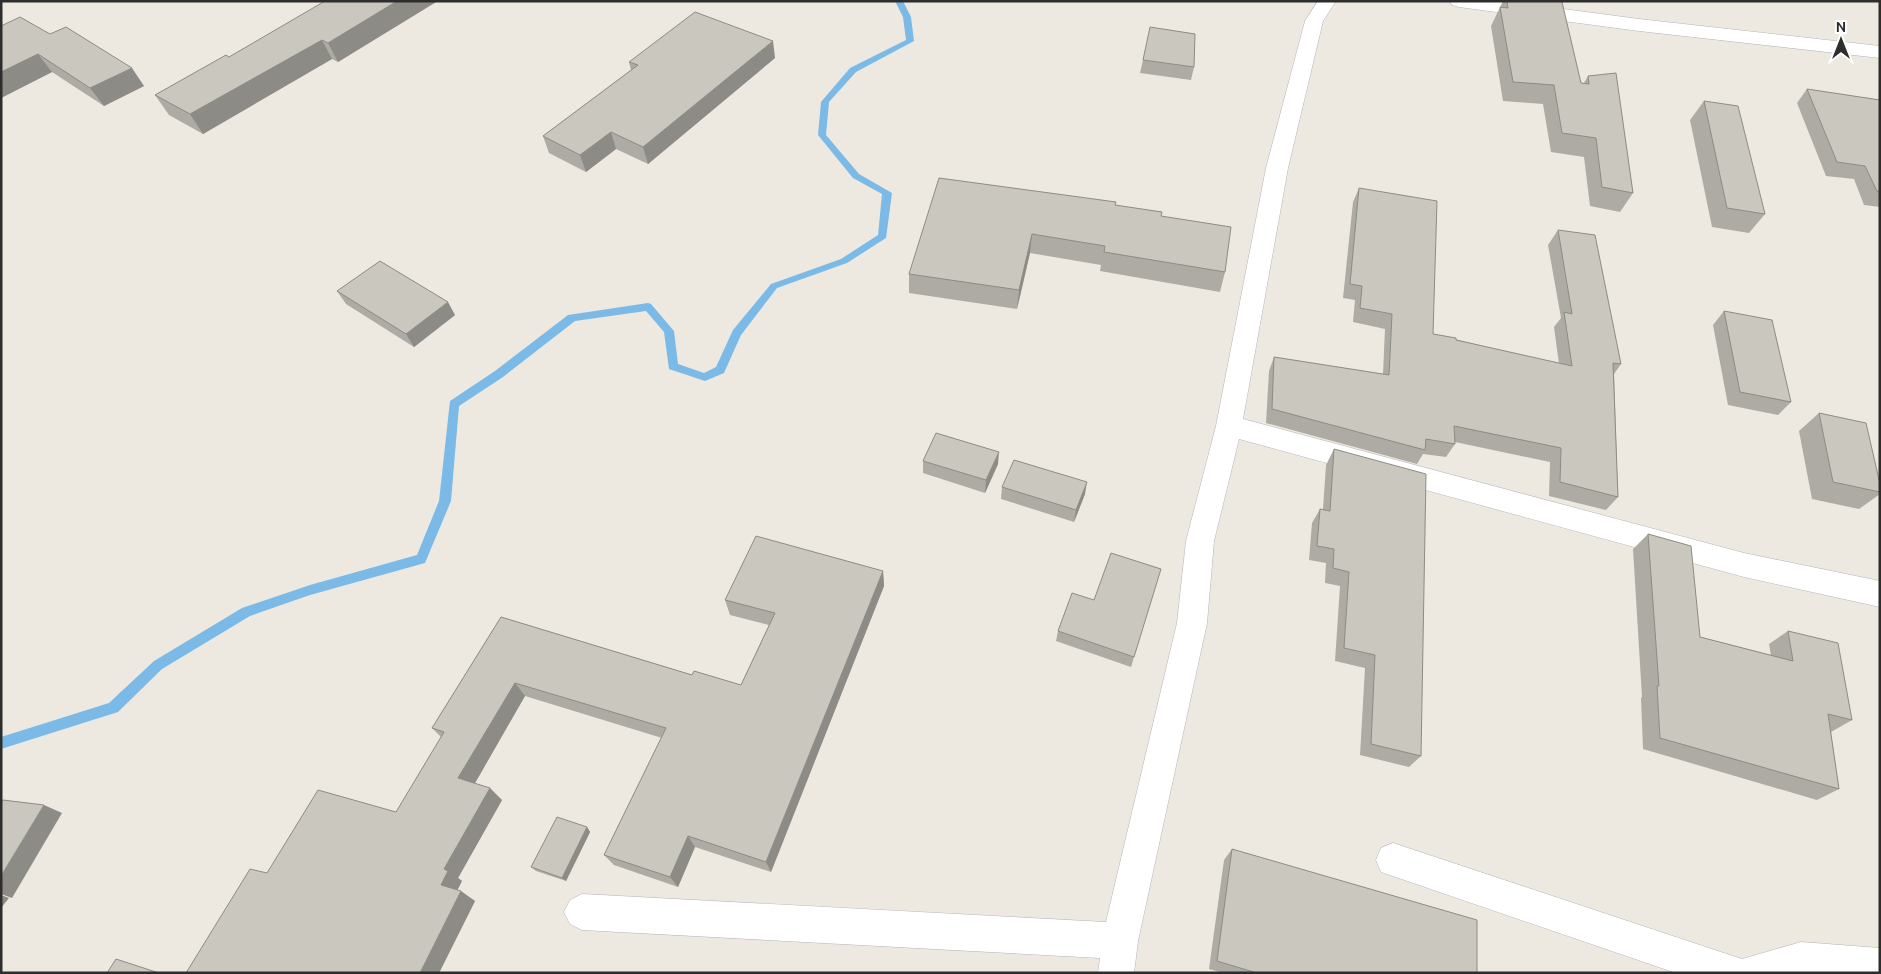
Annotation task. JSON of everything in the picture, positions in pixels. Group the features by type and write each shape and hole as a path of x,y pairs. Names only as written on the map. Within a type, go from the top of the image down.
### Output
{"street":[{"path":"582,912 1118,957 1192,623 1200,542 1229,426 1276,168 1314,21 1327,1"},
{"path":"1459,1 1640,25 1880,52"},
{"path":"1229,426 1744,565 1880,594"},
{"path":"1393,860 1731,973"},
{"path":"1753,973 1801,960 1880,966"}],"building":[{"path":"325,1 397,1 328,43 322,40 190,114 155,95 226,55 229,57"},
{"path":"1507,1 1562,2 1581,83 1589,84 1588,76 1616,73 1633,193 1602,187 1596,138 1562,133 1554,85 1513,82 1500,7 1508,8"},
{"path":"695,12 773,41 643,147 611,132 580,155 543,136 638,65 629,62"},
{"path":"20,17 50,34 66,27 132,68 90,88 38,54 1,72 1,26"},
{"path":"1150,27 1195,34 1194,67 1143,60"},
{"path":"1807,89 1880,100 1880,192 1877,191 1865,166 1837,162"},
{"path":"1704,101 1738,106 1765,214 1727,208"},
{"path":"939,178 1116,202 1115,205 1162,212 1161,216 1231,227 1225,272 1104,252 1105,246 1032,234 1019,290 909,274"},
{"path":"1359,188 1437,201 1433,334 1572,366 1564,312 1572,314 1558,230 1595,235 1621,364 1613,363 1618,497 1560,482 1561,448 1454,426 1455,444 1426,439 1425,450 1272,409 1274,357 1389,375 1392,314 1360,308 1362,286 1350,284"},
{"path":"380,261 448,302 406,334 337,291"},
{"path":"1724,311 1772,320 1791,402 1740,392"},
{"path":"1819,413 1866,423 1880,484 1880,492 1833,482"},
{"path":"936,433 999,452 986,480 923,461"},
{"path":"1334,449 1426,474 1421,756 1371,744 1375,655 1344,648 1349,572 1333,568 1334,549 1317,546 1320,509 1330,511"},
{"path":"1014,460 1087,482 1076,510 1002,487"},
{"path":"1648,534 1691,546 1700,637 1793,661 1788,631 1838,643 1852,720 1828,714 1839,789 1660,738 1657,686 1659,686"},
{"path":"756,536 883,571 766,862 688,836 670,877 604,855 666,728 515,683 458,778 490,788 444,869 448,871 441,885 461,891 420,973 186,973 250,869 267,873 318,790 396,812 444,732 432,728 501,617 692,675 694,671 741,685 775,613 725,600"},
{"path":"1111,553 1161,569 1134,657 1058,631 1072,593 1094,600"},
{"path":"3,800 44,805 1,876 1,803"},
{"path":"557,817 587,827 562,878 531,867"},
{"path":"1232,849 1477,920 1477,973 1257,973 1217,961"},
{"path":"116,959 159,973 107,973"}],"waterway":[{"path":"1,743 113,708 158,665 246,612 310,590 421,559 445,501 454,404 499,374 572,318 648,307 669,331 673,366 705,377 720,370 737,333 774,286 844,261 883,236 887,193 856,176 822,135 825,102 853,70 910,41 907,17 899,1"}]}
